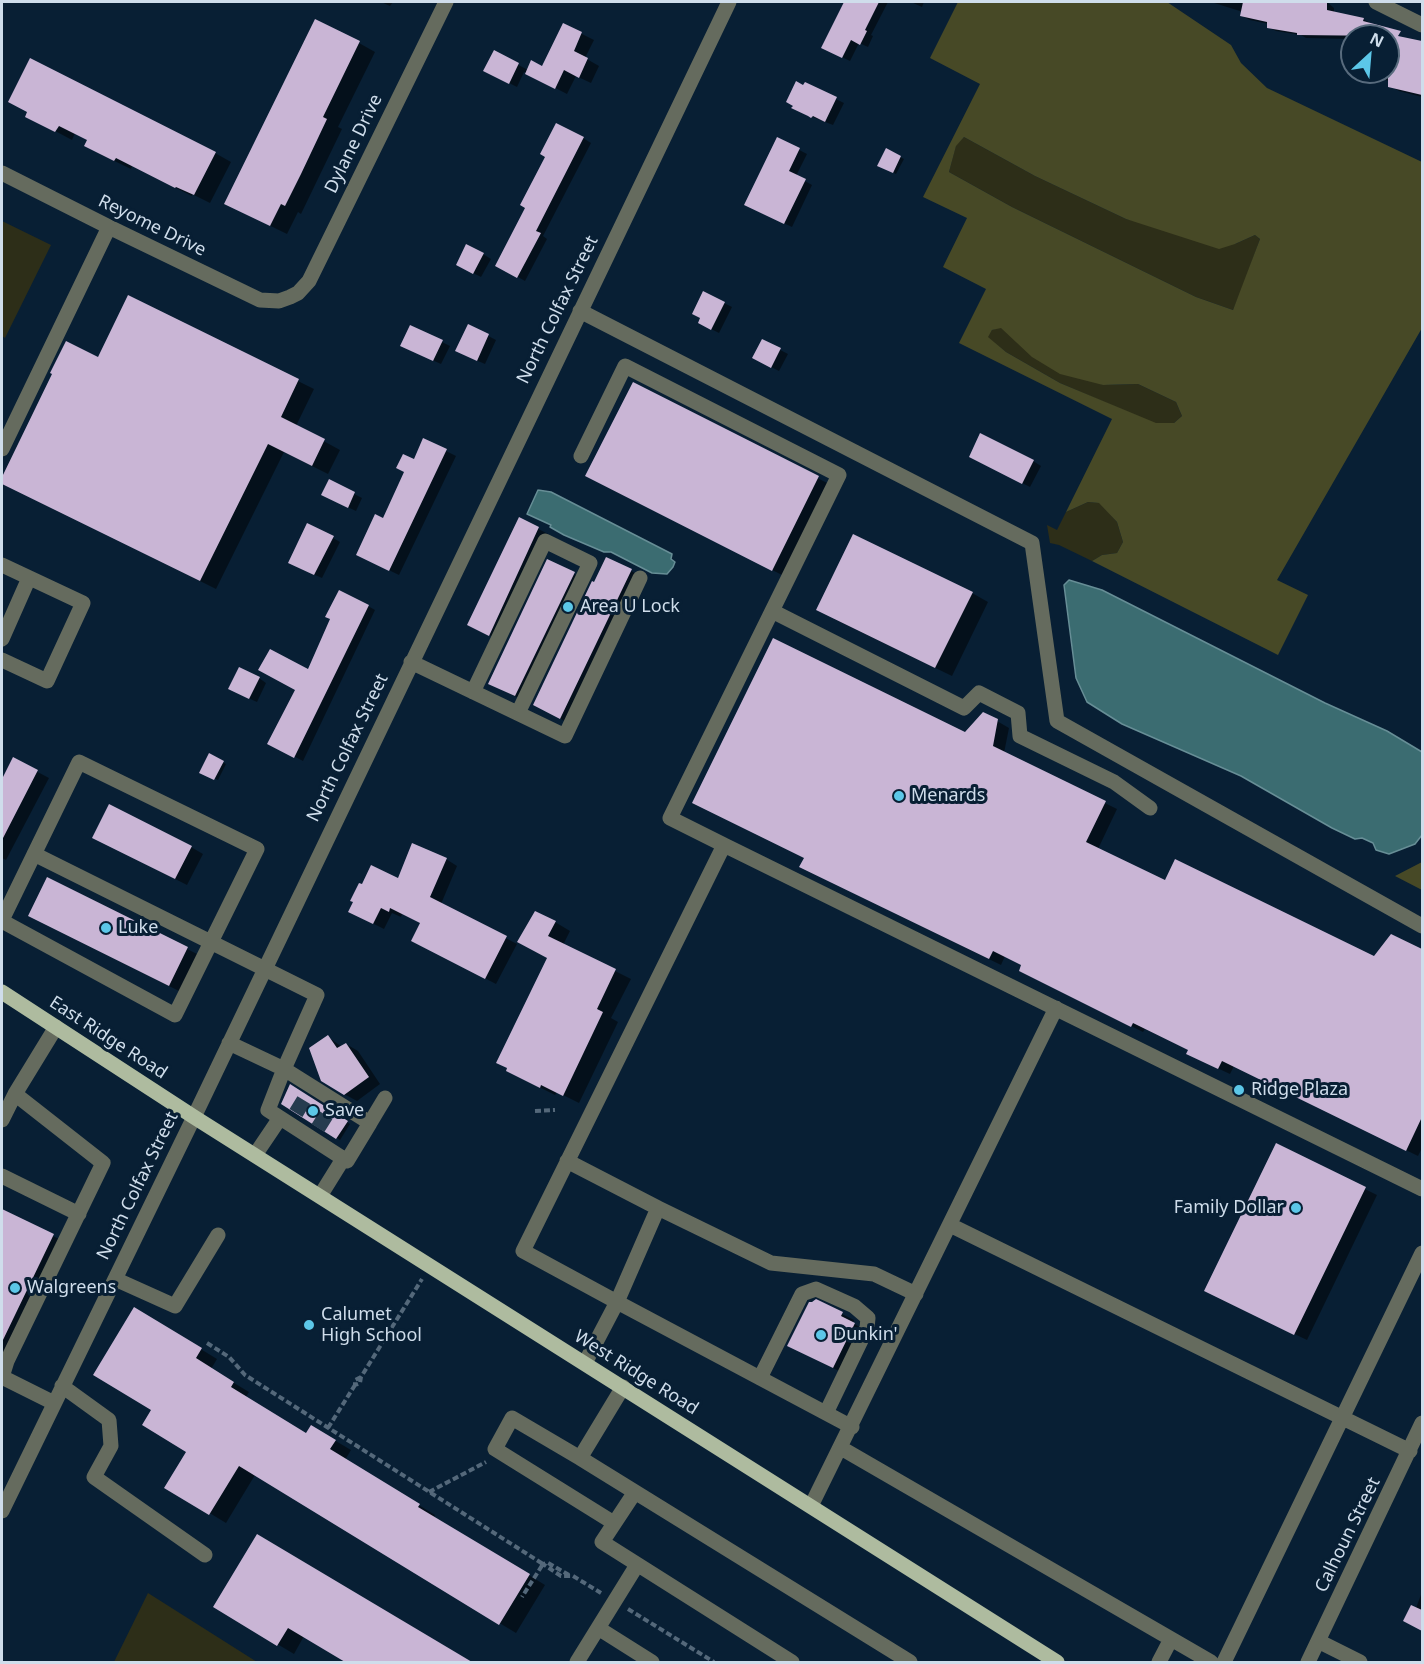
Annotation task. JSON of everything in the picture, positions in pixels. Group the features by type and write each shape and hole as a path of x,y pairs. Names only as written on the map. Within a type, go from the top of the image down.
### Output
{"main road":[{"name":"East Ridge Road","path":"2,992 194,1116"},
{"name":"West Ridge Road","path":"194,1116 1057,1662"}],"street":[{"name":"Dylane Drive","path":"290,297 298,293 309,281 446,2"},
{"name":"North Colfax Street","path":"2,1511 729,2"},
{"path":"1376,2 1405,8 1422,25"},
{"name":"Reyome Drive","path":"2,173 260,300 279,301 290,297"},
{"path":"2,449 109,227"},
{"path":"580,311 1032,543 1057,721 1422,926"},
{"path":"581,456 625,366 838,475 670,818 1422,1189"},
{"path":"473,692 545,541 590,563 518,713"},
{"path":"2,565 83,603 47,681 2,660"},
{"path":"2,639 29,578"},
{"path":"411,662 565,736 640,578"},
{"path":"772,611 964,708 979,693 1018,713 1020,736 1114,782 1150,808"},
{"path":"79,762 256,849 175,1015 2,921 79,762"},
{"path":"724,845 523,1251 852,1426"},
{"path":"34,854 317,995 268,1110 315,1133 347,1161 385,1098"},
{"path":"811,1506 1056,1008"},
{"path":"2,1120 15,1094 56,1028"},
{"path":"228,1043 284,1069 310,1091 332,1105 370,1123"},
{"path":"15,1094 103,1163 7,1361 2,1377 54,1403"},
{"path":"255,1155 288,1118"},
{"path":"320,1196 343,1159"},
{"path":"567,1161 771,1263 874,1274 916,1294"},
{"path":"2,1176 79,1214"},
{"path":"585,1363 617,1302 658,1208"},
{"path":"950,1225 1410,1451"},
{"path":"115,1279 175,1306 218,1235"},
{"path":"1224,1662 1422,1253"},
{"path":"760,1378 802,1294 816,1289 854,1306 868,1318 867,1328 826,1413"},
{"path":"63,1386 109,1420 111,1446 94,1477 205,1555"},
{"path":"580,1458 623,1387"},
{"path":"614,1523 495,1449 512,1418 910,1662"},
{"name":"Calhoun Street","path":"1308,1662 1422,1424"},
{"path":"841,1448 1211,1662"},
{"path":"635,1492 602,1542 792,1662"},
{"path":"577,1662 637,1564"},
{"path":"598,1628 652,1662"},
{"path":"1159,1662 1171,1639"},
{"path":"1318,1641 1360,1662"}],"path":[{"path":"535,1111 555,1110"},
{"path":"328,1428 355,1385 355,1380 361,1377 431,1266"},
{"path":"207,1343 229,1357 245,1375 543,1564 548,1563 615,1601 714,1662"},
{"path":"429,1492 486,1461"},
{"path":"522,1597 543,1564"}],"shaded area":[{"path":"958,2 1167,2 1231,45 1241,63 1267,88 1422,162 1422,328 1277,580 1308,595 1278,655 1092,561 1102,555 1117,553 1123,542 1117,522 1099,503 1088,502 1066,512 1112,419 959,343 986,289 943,267 967,218 923,197 980,84 930,58","holes":["964,137 1035,176 1126,219 1219,249 1255,235 1260,239 1233,310 1196,297 1012,207 949,172 956,146","1001,328 1032,357 1060,374 1103,385 1138,384 1176,402 1182,416 1174,423 1156,423 1060,383 1006,352 988,337 992,330"]},
{"path":"964,137 1035,176 1126,219 1235,244 1255,235 1260,239 1233,310 1196,297 1012,207 949,172 956,145"},
{"path":"2,221 51,245 5,338 2,336"},
{"path":"1001,327 1015,340 1103,385 1138,384 1176,402 1182,416 1174,423 1156,424 1060,383 1006,352 987,337 992,330"},
{"path":"538,490 551,492 672,554 671,559 675,562 673,567 667,574 652,573 611,552 604,552 564,535 550,527 551,525 527,514"},
{"path":"1088,502 1100,503 1117,522 1123,542 1117,553 1102,555 1092,561 1050,543 1047,525 1057,530 1066,512"},
{"path":"1069,580 1102,590 1325,703 1387,731 1422,752 1422,835 1415,844 1389,854 1376,850 1373,843 1362,838 1355,839 1332,828 1241,776 1122,724 1087,702 1076,678 1064,585"},
{"path":"1422,862 1422,890 1395,876"},
{"path":"148,1593 257,1662 114,1662"}],"building":[{"path":"844,2 879,2 860,45 851,40 842,58 821,48"},
{"path":"1243,2 1327,2 1327,10 1364,18 1363,21 1374,24 1340,24 1340,35 1297,35 1297,33 1267,28 1267,22 1240,16"},
{"path":"315,19 360,41 323,117 327,119 301,174 285,206 281,204 270,226 224,204"},
{"path":"563,23 582,32 574,51 588,58 579,78 564,70 555,89 525,74 531,60 542,66"},
{"path":"1400,36 1422,41 1422,95 1388,87 1388,84 1400,84"},
{"path":"494,50 519,63 509,84 483,71"},
{"path":"30,58 216,152 194,195 175,188 116,158 114,161 84,146 87,140 59,126 55,132 25,117 27,112 8,102"},
{"path":"796,81 803,85 805,82 837,97 825,122 791,108 793,106 786,102"},
{"path":"556,123 584,137 536,231 541,233 517,278 495,266 525,208 520,205 545,157 540,154"},
{"path":"777,137 800,148 789,171 806,179 784,224 744,205"},
{"path":"886,148 901,156 893,173 877,166"},
{"path":"466,244 484,253 473,274 456,265"},
{"path":"703,291 725,302 711,330 698,323 700,318 692,314"},
{"path":"128,295 299,379 281,417 325,439 312,466 268,444 200,581 2,484 2,477 66,341 98,357"},
{"path":"468,324 489,334 477,361 455,351"},
{"path":"410,325 443,340 433,361 400,346"},
{"path":"762,339 781,348 771,368 752,358"},
{"path":"633,382 819,476 772,571 585,476"},
{"path":"980,433 1034,460 1022,484 969,457"},
{"path":"423,438 447,449 389,571 356,555 375,514 383,518 404,472 396,468 403,454 414,459"},
{"path":"329,479 355,492 348,508 321,495"},
{"path":"519,517 539,527 489,636 467,625"},
{"path":"307,523 334,536 314,575 288,563"},
{"path":"853,534 973,592 935,668 816,610"},
{"path":"606,557 632,569 560,719 533,705 592,581 594,582"},
{"path":"547,559 575,572 515,696 488,684"},
{"path":"339,590 369,605 294,758 267,744 295,690 258,670 270,649 308,669 330,619 325,617"},
{"path":"773,638 965,732 983,712 998,719 993,746 1106,801 1086,842 1165,880 1175,859 1374,956 1391,934 1422,949 1422,1117 1406,1151 1222,1061 1218,1069 1186,1054 1188,1050 1133,1023 1131,1027 1019,971 1021,965 993,951 989,959 799,867 804,858 692,803"},
{"path":"239,667 260,677 249,699 228,689"},
{"path":"209,753 224,761 214,780 199,773"},
{"path":"13,757 38,770 2,840 2,779"},
{"path":"109,804 192,846 175,879 92,838"},
{"path":"412,843 447,858 430,897 507,936 485,979 411,941 420,923 390,908 389,912 381,908 373,924 348,912 353,902 350,901 371,865 398,878"},
{"path":"47,877 188,947 169,986 28,916"},
{"path":"535,911 556,921 548,936 616,969 597,1009 603,1012 563,1096 541,1085 540,1088 506,1071 507,1068 496,1063 547,958 517,942"},
{"path":"328,1035 337,1048 346,1043 369,1077 344,1095 321,1081 309,1048"},
{"name":"Save","path":"290,1084 348,1121 336,1139 281,1104"},
{"path":"1276,1143 1366,1187 1294,1335 1204,1291"},
{"name":"Walgreens","path":"2,1209 54,1234 2,1342"},
{"name":"Dunkin'","path":"816,1299 843,1312 841,1316 855,1323 833,1368 787,1346 809,1302"},
{"path":"134,1307 202,1348 196,1358 234,1382 231,1387 306,1433 311,1425 336,1440 330,1449 420,1504 418,1507 530,1574 499,1625 239,1466 209,1515 164,1488 186,1452 142,1425 151,1410 93,1375"},
{"path":"257,1534 472,1662 345,1662 288,1628 277,1646 213,1607"},
{"path":"1411,1605 1422,1610 1422,1631 1403,1621"}],"tunnel":[{"path":"296,1113 307,1095"},
{"path":"318,1128 330,1109"}],"place":[{"name":"Area U Lock","path":"568,607"},
{"name":"Menards","path":"899,796"},
{"name":"Luke","path":"106,928"},
{"name":"Ridge Plaza","path":"1239,1090"},
{"name":"Save","path":"313,1111"},
{"name":"Family Dollar","path":"1296,1208"},
{"name":"Walgreens","path":"15,1288"},
{"name":"Calumet High School","path":"309,1325"},
{"name":"Dunkin'","path":"821,1335"}]}
